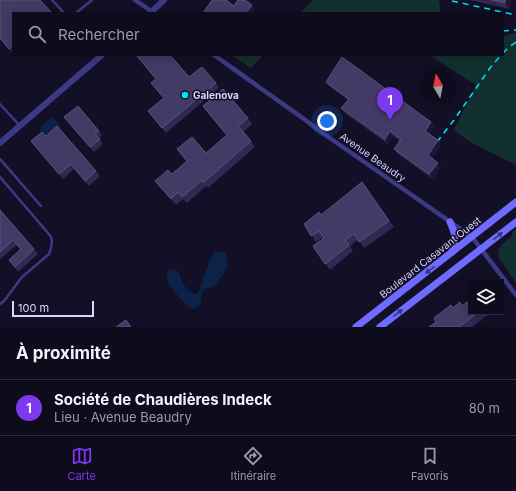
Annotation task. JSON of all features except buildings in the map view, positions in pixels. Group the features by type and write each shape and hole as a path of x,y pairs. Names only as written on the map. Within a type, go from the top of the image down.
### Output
{"main road":[{"name":"Boulevard Casavant Ouest","path":"356,327 516,202"},
{"path":"450,222 454,231 455,243 452,253"},
{"path":"380,327 516,222"}],"street":[{"path":"135,0 152,12 164,0"},
{"path":"0,143 101,56"},
{"name":"Avenue Beaudry","path":"215,56 472,237 516,295"}],"lane":[{"path":"52,0 63,12"},
{"path":"77,12 92,0"},
{"path":"0,104 20,126"},
{"path":"0,159 40,206"},
{"path":"0,177 48,233 52,242 49,254 22,277 4,301 0,304"}],"green space":[{"path":"313,0 439,0 441,12 301,12"},
{"path":"516,33 516,165 470,142 454,130 476,85 456,72 456,68 449,68 431,56 504,56 504,36"},
{"path":"233,56 262,56 251,68"},
{"path":"516,229 516,283 499,258 498,251 502,244 511,237 513,231"}],"water":[{"path":"53,117 61,127 56,132 48,135 43,133 39,128"},
{"path":"219,251 226,253 226,270 219,279 219,282 202,292 201,302 198,307 194,309 188,306 170,286 167,279 168,271 174,269 179,272 187,289 197,294 211,257 214,252"}],"railway":[{"path":"452,1 502,12"},
{"path":"504,12 516,15"},
{"path":"504,31 516,30"},
{"path":"504,52 516,42"},
{"path":"437,142 500,56"}],"place":[{"name":"Galenova","path":"185,95"},
{"name":"Société de Chaudières Indeck","path":"390,120"}]}
